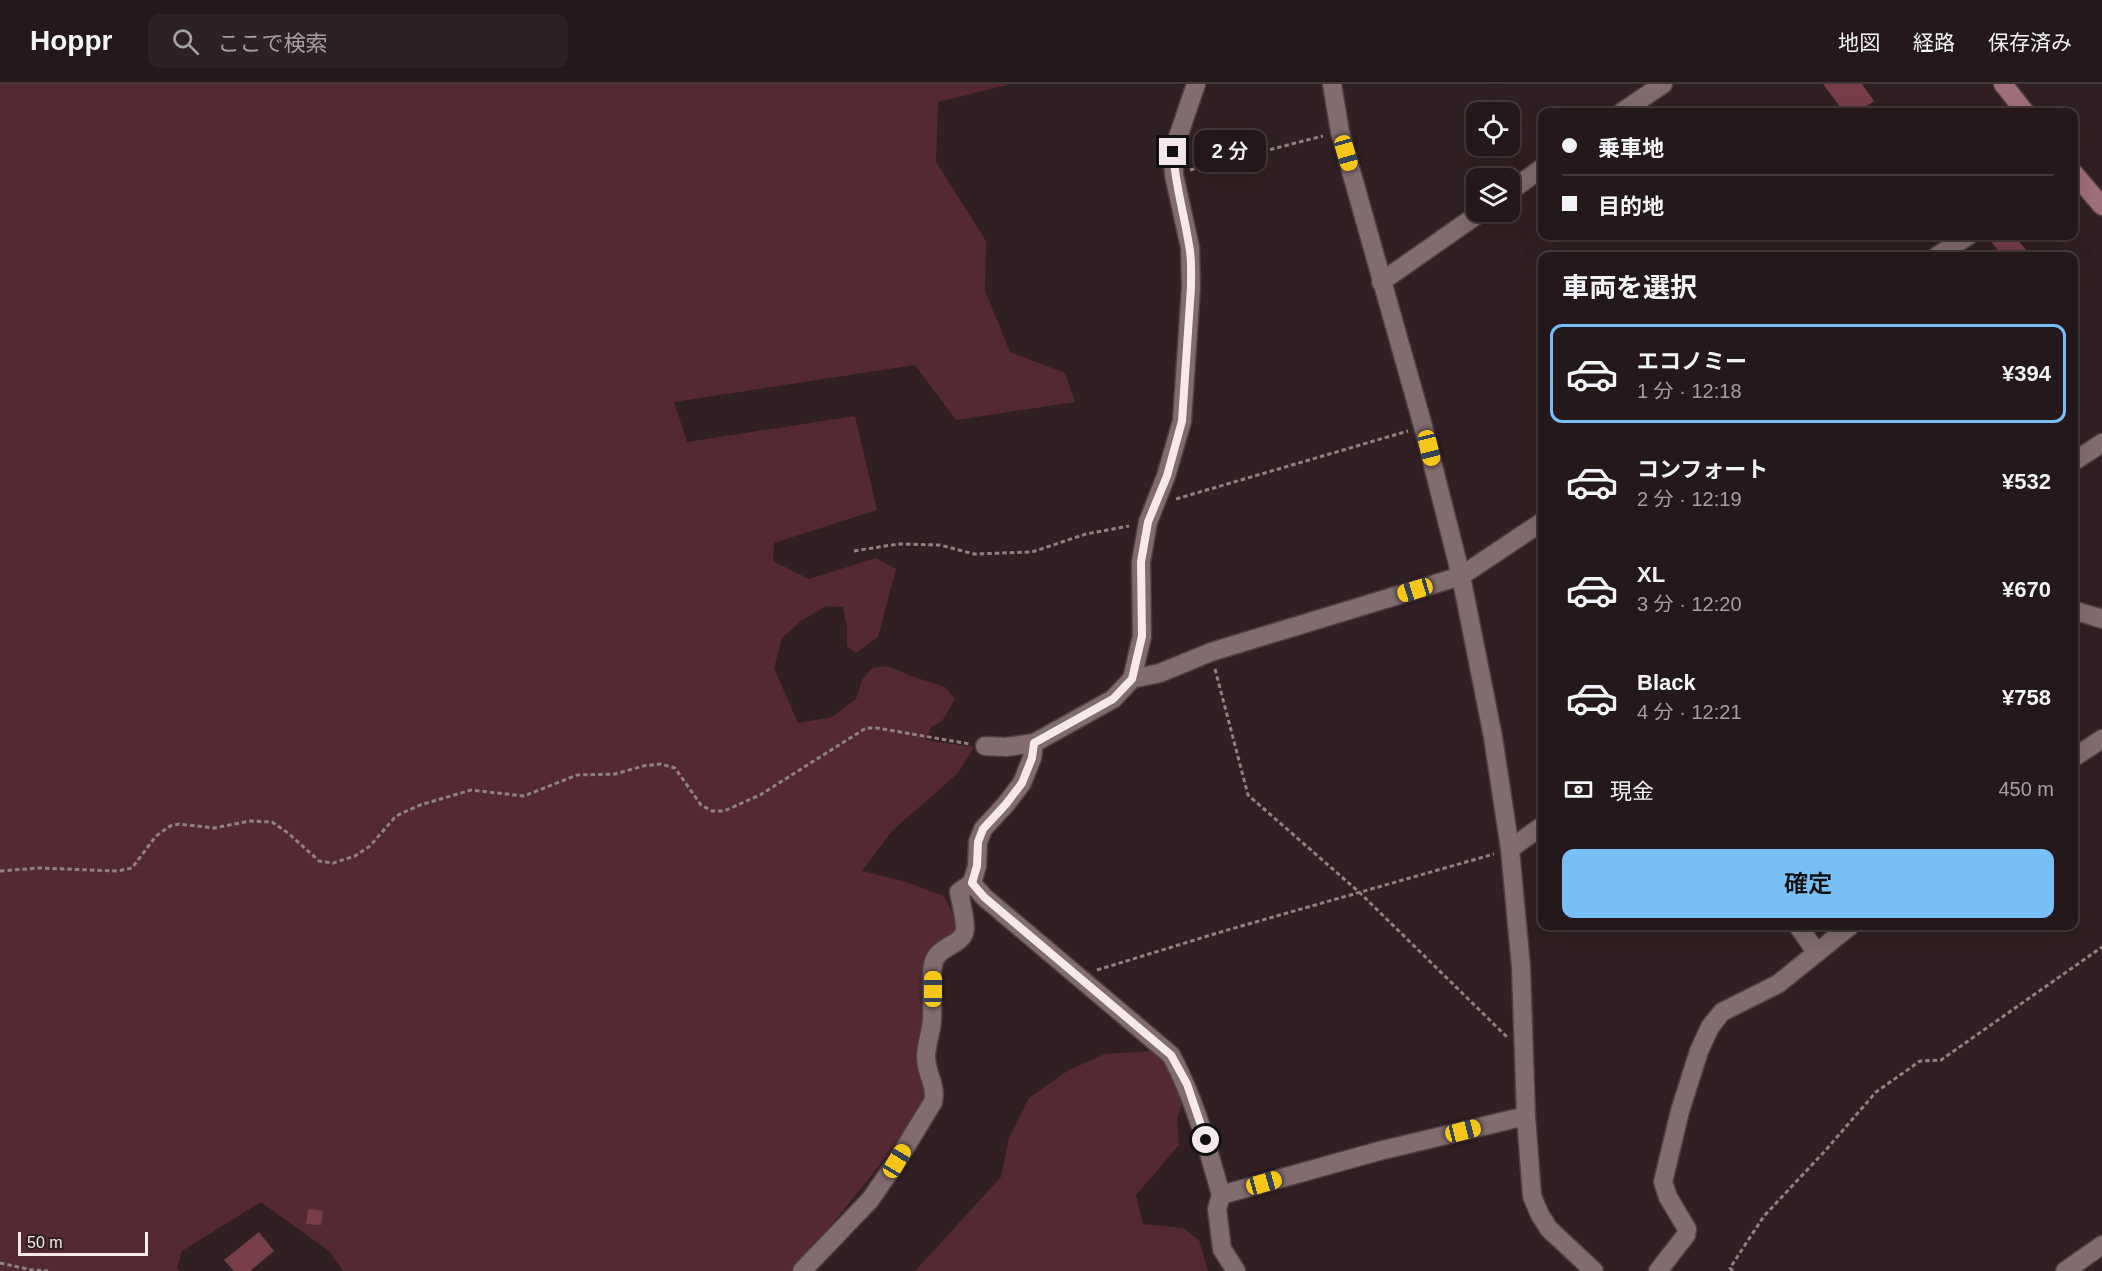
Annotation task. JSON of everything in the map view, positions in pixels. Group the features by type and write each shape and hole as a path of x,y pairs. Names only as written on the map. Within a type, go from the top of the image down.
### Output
{"main road":[{"path":"2003,84 2022,108"},
{"path":"2078,178 2102,206"}],"street":[{"path":"985,746 1006,747 1034,743 1113,699 1132,679 1142,636 1141,562 1151,514 1167,476 1182,421 1191,287 1190,247 1174,175 1173,152 1196,84"},
{"path":"1332,84 1340,132 1423,426 1461,576 1492,737 1510,849 1521,967 1526,1116 1532,1196 1540,1215 1550,1229 1594,1271"},
{"path":"1628,108 1664,84"},
{"path":"1520,184 1538,171"},
{"path":"1382,282 1467,222"},
{"path":"1943,252 1962,240"},
{"path":"2078,459 2102,443"},
{"path":"1132,679 1160,673 1211,652 1461,576 1538,525"},
{"path":"2078,612 2102,619"},
{"path":"2078,755 2102,739"},
{"path":"802,1271 870,1200 933,1102 936,1092 927,1068 926,1055 932,1023 933,966 936,956 943,949 960,940 965,930 959,892 972,883 977,866 978,842 983,829 1022,783 1032,758 1034,743"},
{"path":"1510,849 1538,829"},
{"path":"972,883 984,897 1171,1055 1187,1084 1201,1122 1221,1195 1217,1209 1222,1250 1236,1271"},
{"path":"1801,930 1817,953"},
{"path":"1658,1271 1686,1235 1687,1229 1668,1197 1663,1182 1683,1101 1699,1051 1710,1027 1722,1012 1778,984 1845,930"},
{"path":"1221,1195 1379,1151 1526,1116"},
{"path":"2065,1271 2102,1245"}],"path":[{"path":"1174,175 1340,132"},
{"path":"854,552 898,544 940,545 974,554 1032,552 1423,426"},
{"path":"1211,652 1248,795 1359,892 1525,1055"},
{"path":"0,871 39,868 117,871 132,868 156,836 170,826 180,824 214,828 250,821 272,822 319,861 333,863 355,856 370,846 396,816 420,805 471,790 524,796 577,775 615,774 660,764 675,768 701,805 712,812 724,811 760,795 866,728 985,746"},
{"path":"1079,976 1510,849"},
{"path":"1733,1271 1730,1268 1764,1216 1876,1092 1920,1061 1941,1060 2102,947"},
{"path":"0,1263 48,1271"}],"shaded area":[{"path":"0,84 1010,84 938,102 936,162 986,241 985,291 1010,352 1065,373 1075,402 956,420 915,365 674,402 687,442 855,416 877,510 774,543 773,561 809,579 876,558 896,569 878,637 856,653 847,646 847,627 843,607 826,606 801,621 782,638 774,668 798,723 832,717 856,699 862,680 872,668 888,666 945,687 955,699 942,721 931,727 926,740 974,747 958,773 892,831 862,871 903,881 944,896 955,919 955,933 937,945 927,1100 905,1134 794,1271 343,1271 329,1251 261,1202 182,1251 177,1268 180,1271 0,1271"},
{"path":"1152,1051 1169,1057 1183,1100 1177,1119 1179,1145 1136,1195 1143,1224 1183,1228 1199,1240 1208,1271 915,1271 1001,1177 1009,1138 1029,1098 1069,1070 1105,1054"}],"building":[{"path":"1823,84 1862,84 1874,101 1864,108 1841,108"},
{"path":"1990,240 2018,240 2028,252 1999,252"},
{"path":"308,1209 323,1211 321,1225 306,1224"},
{"path":"259,1232 274,1251 250,1271 234,1271 224,1260"}],"route":[{"path":"1173,152 1174,175 1190,247 1191,267 1182,421 1167,476 1148,522 1141,562 1142,636 1132,679 1113,699 1034,743 1032,758 1022,783 983,829 978,842 977,866 972,883 984,897 1171,1055 1187,1084 1206,1140"}]}
